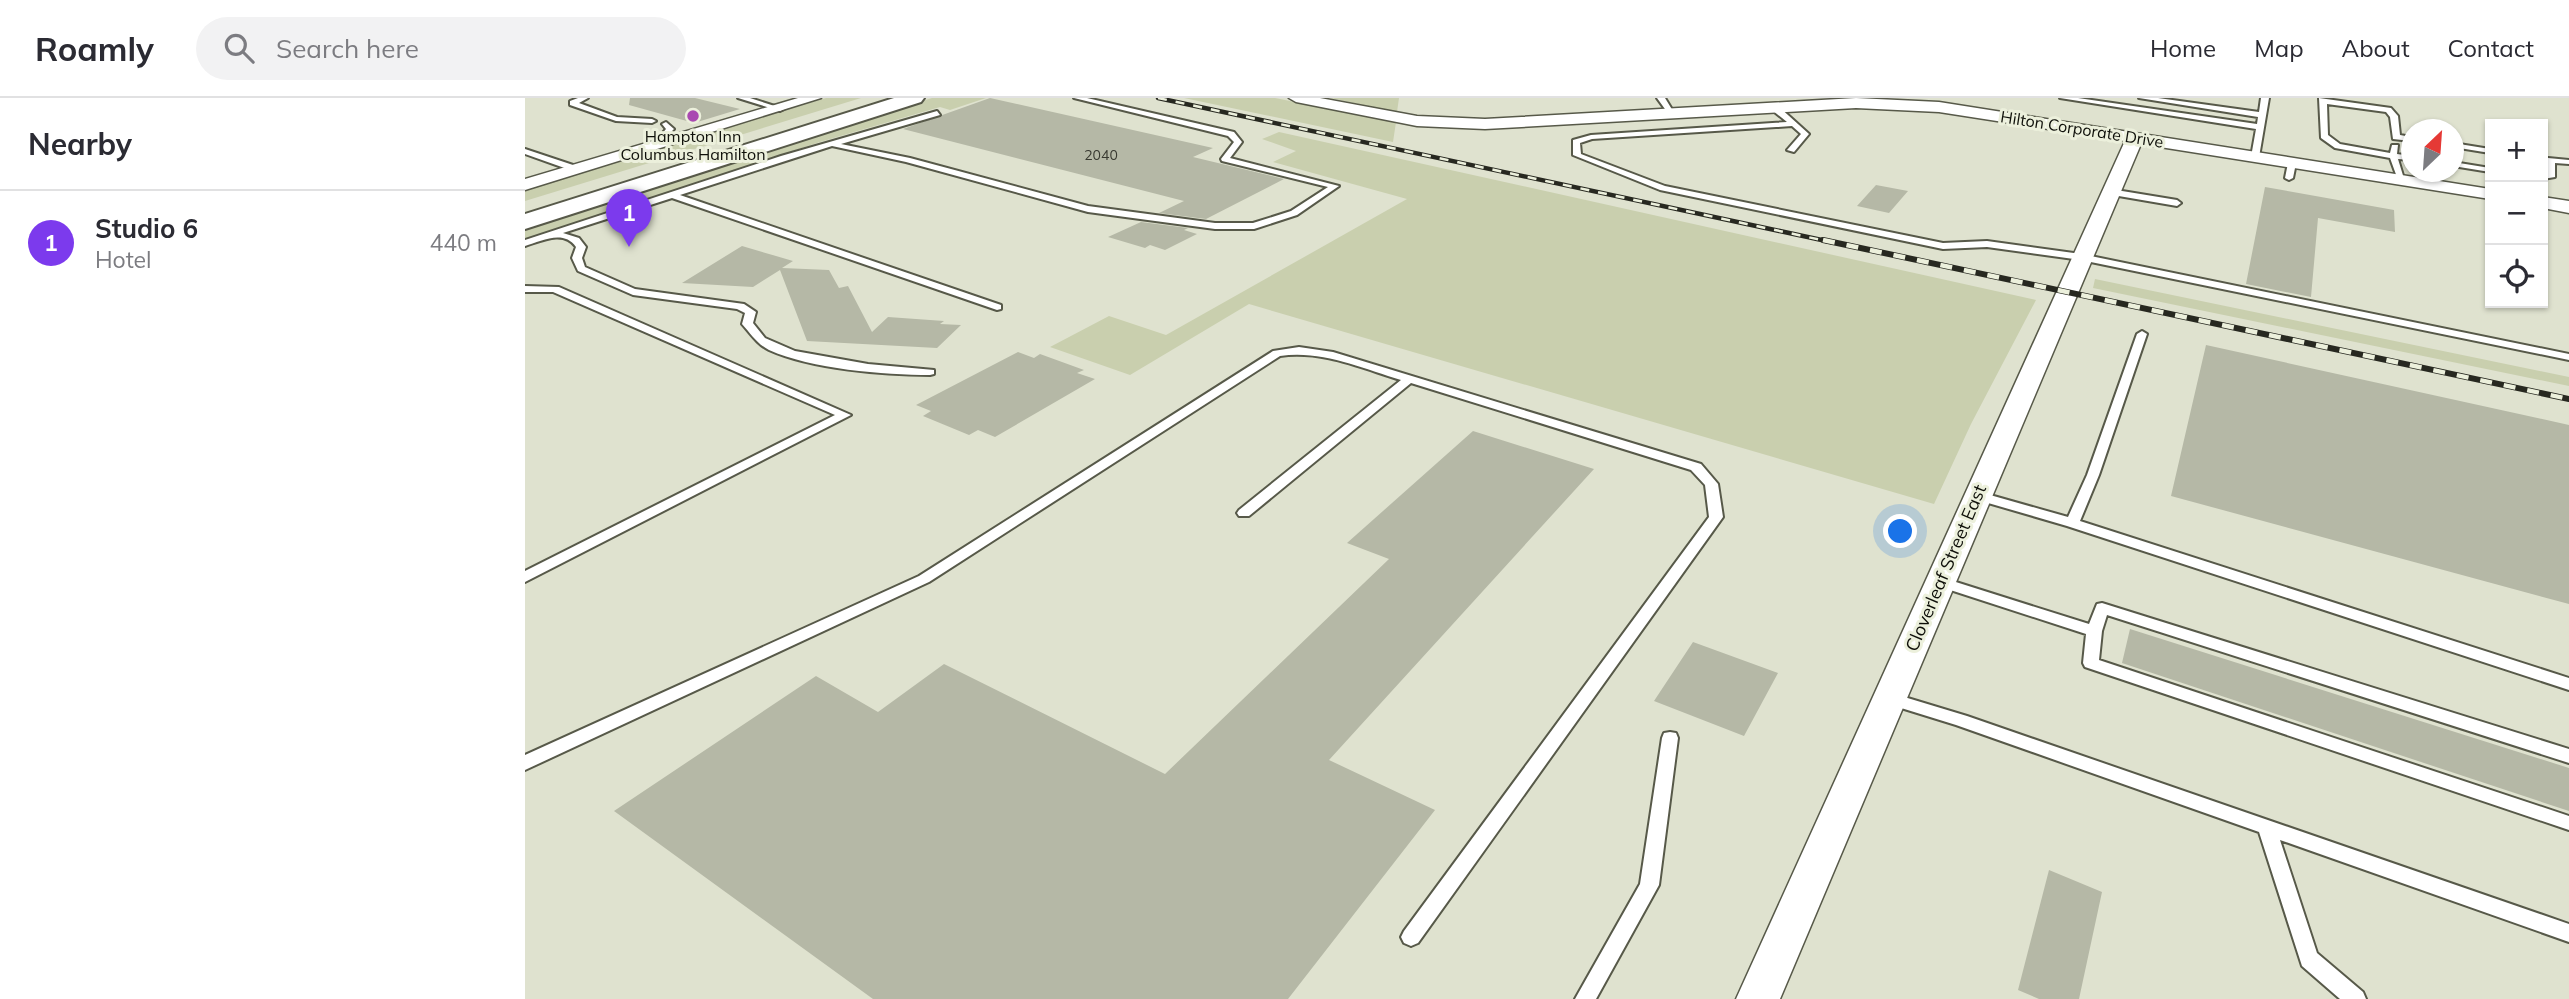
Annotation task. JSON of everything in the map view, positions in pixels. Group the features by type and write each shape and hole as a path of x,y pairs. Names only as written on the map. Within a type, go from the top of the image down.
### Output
{"main road":[{"path":"525,209 884,98"},
{"path":"525,222 914,98"}],"street":[{"path":"529,182 814,98"},
{"name":"Hilton Corporate Drive","path":"1296,98 1387,116 1448,124 1867,103 1942,102 2255,157 2291,171 2401,180"},
{"name":"Cloverleaf Street East","path":"1758,999 1891,699 1976,495 2135,138"},
{"name":"Hilton Corporate Drive","path":"2415,182 2485,193"},
{"path":"2548,204 2569,207"}],"lane":[{"path":"584,98 573,103 616,119 652,121"},
{"path":"742,98 780,109"},
{"path":"831,144 907,160 1088,209 1215,226 1254,226 1294,212 1335,186 1225,159 1238,142 1231,134 1223,131 1077,98"},
{"path":"1661,98 1673,114"},
{"path":"2071,98 2260,127"},
{"path":"2143,98 2263,115"},
{"path":"2255,157 2266,98"},
{"path":"2401,157 2393,156 2338,146 2324,136 2323,99 2388,110 2394,116 2396,137 2393,156 2401,177"},
{"path":"1775,108 1805,134 1791,150"},
{"path":"525,243 831,144 937,113"},
{"path":"1622,117 1634,134"},
{"path":"666,124 670,130 664,136 672,141"},
{"path":"1794,124 1591,137 1576,142 1577,155 1663,188 1943,246 1987,244 2081,257 2569,357"},
{"path":"2396,137 2401,138"},
{"path":"2464,147 2485,150"},
{"path":"525,151 576,169"},
{"path":"2548,159 2569,162"},
{"path":"2548,162 2552,175 2548,176"},
{"path":"2464,166 2485,169"},
{"path":"2110,191 2177,203"},
{"path":"672,195 997,307"},
{"path":"555,234 576,240 581,247 577,258 580,269 633,292 740,306 751,312 747,324 756,330 760,340 781,350 815,359 912,373 930,372"},
{"path":"525,289 555,289 845,415 525,577"},
{"path":"2072,523 2093,475 2142,334"},
{"path":"525,764 924,579 1277,353 1299,349 1329,354 1696,467 1711,484 1716,517 1412,937"},
{"path":"1244,513 1409,379"},
{"path":"1976,495 2072,523 2569,684"},
{"path":"1940,582 2094,631"},
{"path":"2569,756 2102,608 2094,631 2091,663 2569,823"},
{"path":"1891,699 1974,724 2569,933"},
{"path":"1585,999 1649,885 1670,738"},
{"path":"2267,828 2309,959 2356,999"}],"green space":[{"path":"826,98 861,98 525,201 525,188"},
{"path":"932,98 986,98 950,110 940,107 820,142 525,239 525,228"},
{"path":"1184,98 1275,98 1396,122 1393,142"},
{"path":"1330,98 1399,98 1397,112"},
{"path":"1279,132 2036,300 1971,424 1934,504 1249,304 1130,375 1050,347 1109,316 1166,335 1407,199 1273,162 1296,151 1262,139"},
{"path":"2095,279 2569,377 2569,386 2093,288"}],"building":[{"name":"Hampton Inn Columbus Hamilton","path":"630,98 695,98 740,109 694,123 629,105"},
{"path":"990,98 1213,148 1193,157 1284,179 1206,219 1159,213 1184,201 903,129"},
{"path":"1876,185 1908,191 1889,213 1857,206"},
{"path":"2265,187 2394,210 2395,232 2318,218 2311,297 2246,284"},
{"path":"1141,222 1188,228 1184,230 1197,234 1165,250 1150,245 1145,248 1108,237"},
{"path":"742,246 793,261 782,268 829,270 839,288 848,286 872,332 888,317 944,321 940,324 961,325 937,348 807,341 780,270 753,287 682,283"},
{"path":"2206,345 2569,425 2569,604 2171,496"},
{"path":"1018,352 1034,358 1040,354 1084,370 1077,373 1095,379 995,437 978,430 969,435 923,416 931,411 916,405"},
{"path":"1473,431 1594,469 1329,760 1435,810 1288,999 873,999 614,811 816,676 878,712 944,664 1165,774 1389,559 1347,543"},
{"path":"2130,629 2569,768 2569,811 2122,663"},
{"path":"1693,642 1778,673 1744,736 1654,701"},
{"path":"2049,870 2102,892 2079,999 2039,999 2018,990"}],"railway":[{"path":"1158,98 1831,242"},
{"path":"1823,240 2569,399"}],"place":[{"name":"Hampton Inn Columbus Hamilton","path":"693,116"},
{"name":"Studio 6","path":"629,247"}]}
